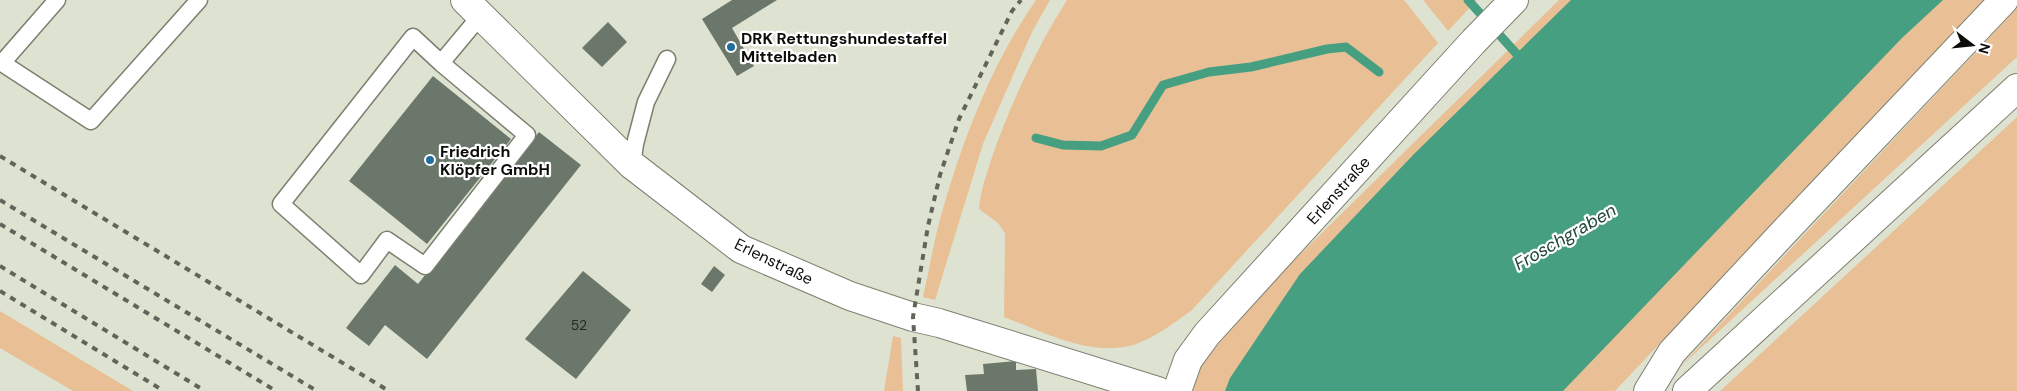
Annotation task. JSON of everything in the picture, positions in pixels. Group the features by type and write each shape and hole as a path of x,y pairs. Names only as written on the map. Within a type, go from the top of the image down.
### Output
{"street":[{"name":"Erlenstraße","path":"1177,391 1188,360 1207,334 1474,41 1514,0"},
{"path":"1648,391 1672,352 2004,0"},
{"name":"Erlenstraße","path":"473,7 632,165 742,249 850,296 1158,391"},
{"path":"1687,391 2017,88"}],"lane":[{"path":"56,0 1,62 91,121 199,0"},
{"path":"441,63 473,7"},
{"path":"413,37 441,63 527,135 425,266 387,240 361,275 281,204 413,37"},
{"path":"632,165 635,144 646,102 667,59"}],"shaded area":[{"path":"1036,0 1050,0 1032,32 983,144 935,300 923,297 940,219 968,133 991,78"},
{"path":"1067,0 1404,0 1438,43 1192,310 1162,331 1137,344 1113,348 1097,347 1065,340 1004,317 1005,233 998,223 979,209 985,178 991,160 1024,78"},
{"path":"1423,0 1477,0 1448,31"},
{"path":"1559,0 1984,0 1615,391 1193,391 1203,361 1280,274"},
{"path":"2017,8 2017,57 1678,369"},
{"path":"2017,117 2017,391 1720,391"},
{"path":"0,311 133,391 73,391 0,348"},
{"path":"893,336 901,338 903,391 884,391"}],"water":[{"path":"1571,0 1943,0 1902,38 1563,391 1225,391 1230,378 1300,274 1414,154"}],"building":[{"name":"DRK Rettungshundestaffel Mittelbaden","path":"732,0 777,0 732,28 754,66 737,76 702,19"},
{"path":"608,22 627,42 602,67 582,48"},
{"name":"Friedrich Klöpfer GmbH","path":"433,76 511,139 427,244 349,181"},
{"path":"539,132 581,165 427,359 385,325 369,346 346,328 395,265 418,284"},
{"path":"714,266 725,275 712,292 701,284"},
{"path":"583,271 631,310 576,379 525,339"},
{"path":"1016,361 1016,370 1036,369 1038,391 967,391 965,375 984,374 983,364"}],"waterway":[{"name":"Froschgraben","path":"1468,0 1523,61"},
{"path":"1036,138 1063,145 1101,146 1132,135 1163,85 1209,72 1251,67 1327,49 1346,47 1379,72"}],"railway":[{"path":"918,391 913,317 928,226 940,175 959,119 1012,11 1021,0"},
{"path":"0,156 389,391"},
{"path":"0,200 317,391"},
{"path":"0,224 276,391"},
{"path":"0,266 205,391"},
{"path":"0,291 164,391"}],"place":[{"name":"DRK Rettungshundestaffel Mittelbaden","path":"731,47"},
{"name":"Friedrich Klöpfer GmbH","path":"430,160"}]}
